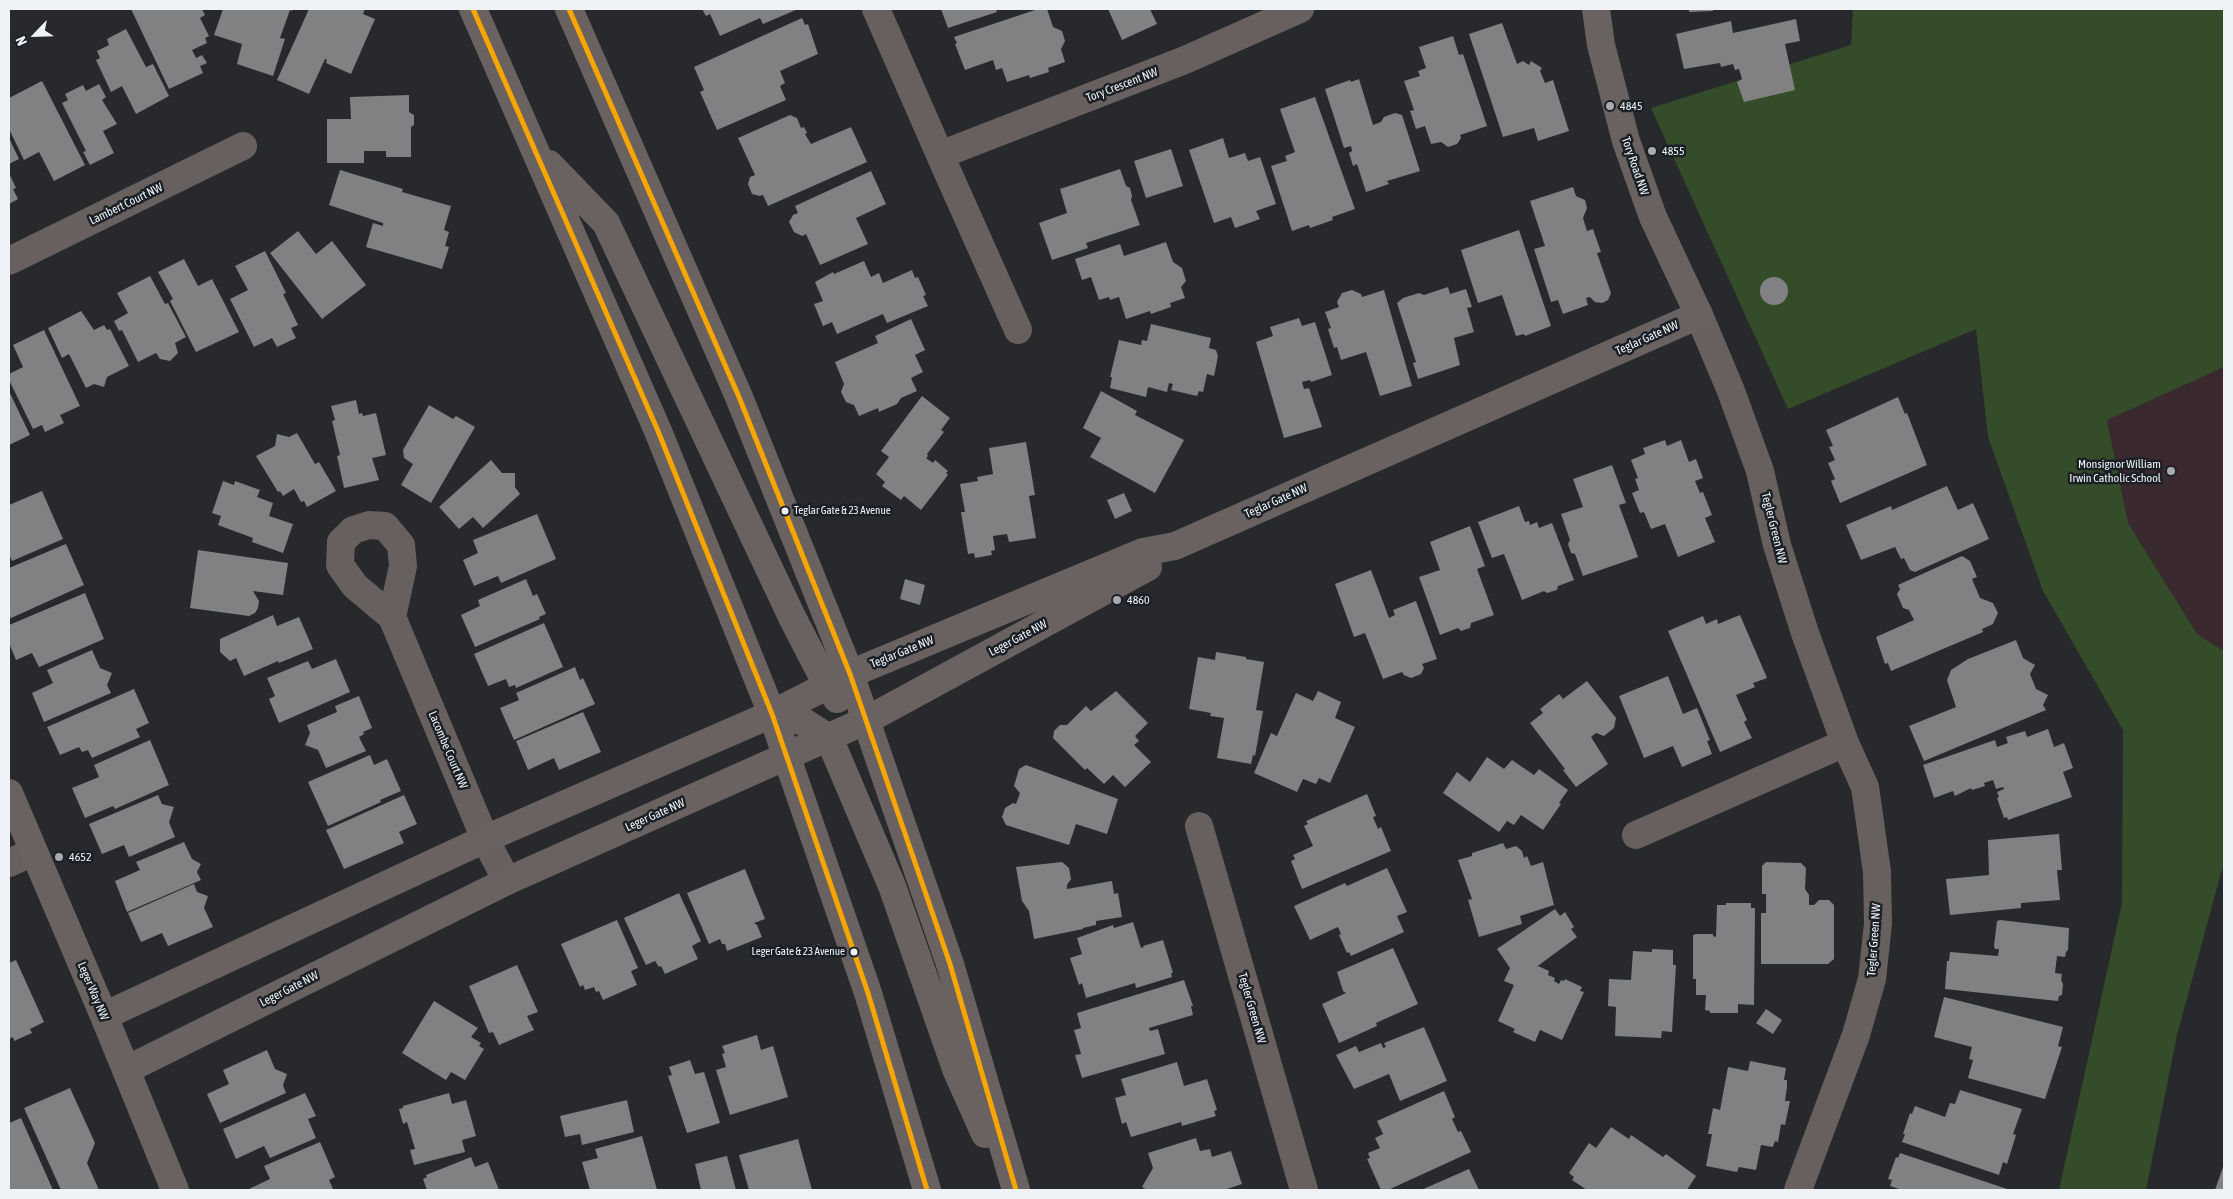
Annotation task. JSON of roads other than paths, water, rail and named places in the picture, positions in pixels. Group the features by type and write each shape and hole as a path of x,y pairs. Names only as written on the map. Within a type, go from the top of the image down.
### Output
{"street":[{"path":"473,9 658,431 772,714 868,993 927,1190"},
{"path":"568,9 739,398 838,680"},
{"path":"876,9 1018,330"},
{"name":"Tory Crescent NW","path":"940,155 1186,60 1300,9"},
{"name":"Tory Road NW","path":"1596,9 1601,45 1626,142 1653,217 1698,315"},
{"name":"Lambert Court NW","path":"9,261 243,146"},
{"path":"536,151 606,223 838,680 866,720 950,964 1016,1190"},
{"name":"Teglar Gate NW","path":"838,680 1142,552 1175,546 1698,315"},
{"name":"Tegler Green NW","path":"1698,315 1731,390 1760,471 1777,545 1805,633 1845,743 1865,787 1877,872 1878,924 1872,979 1856,1035 1798,1190"},
{"name":"Leger Gate NW","path":"126,1070 506,881 788,757 866,720 1149,567 1175,546"},
{"name":"Lacombe Court NW","path":"392,617 485,839 506,881"},
{"path":"104,1016 485,839 772,714 838,680"},
{"path":"772,714 804,722 829,738 892,886 956,1069 1010,1190"},
{"path":"1636,835 1845,743"},
{"name":"Leger Way NW","path":"9,793 104,1016 175,1190"},
{"name":"Tegler Green NW","path":"1199,826 1304,1190"},
{"path":"9,863 33,852"}],"place":[{"name":"4845","path":"1610,106"},
{"name":"4855","path":"1652,151"},
{"name":"Monsignor William Irwin Catholic School","path":"2171,471"},
{"name":"Teglar Gate & 23 Avenue","path":"785,511"},
{"name":"4860","path":"1117,600"},
{"name":"4652","path":"59,857"},
{"name":"Leger Gate & 23 Avenue","path":"854,952"}]}
